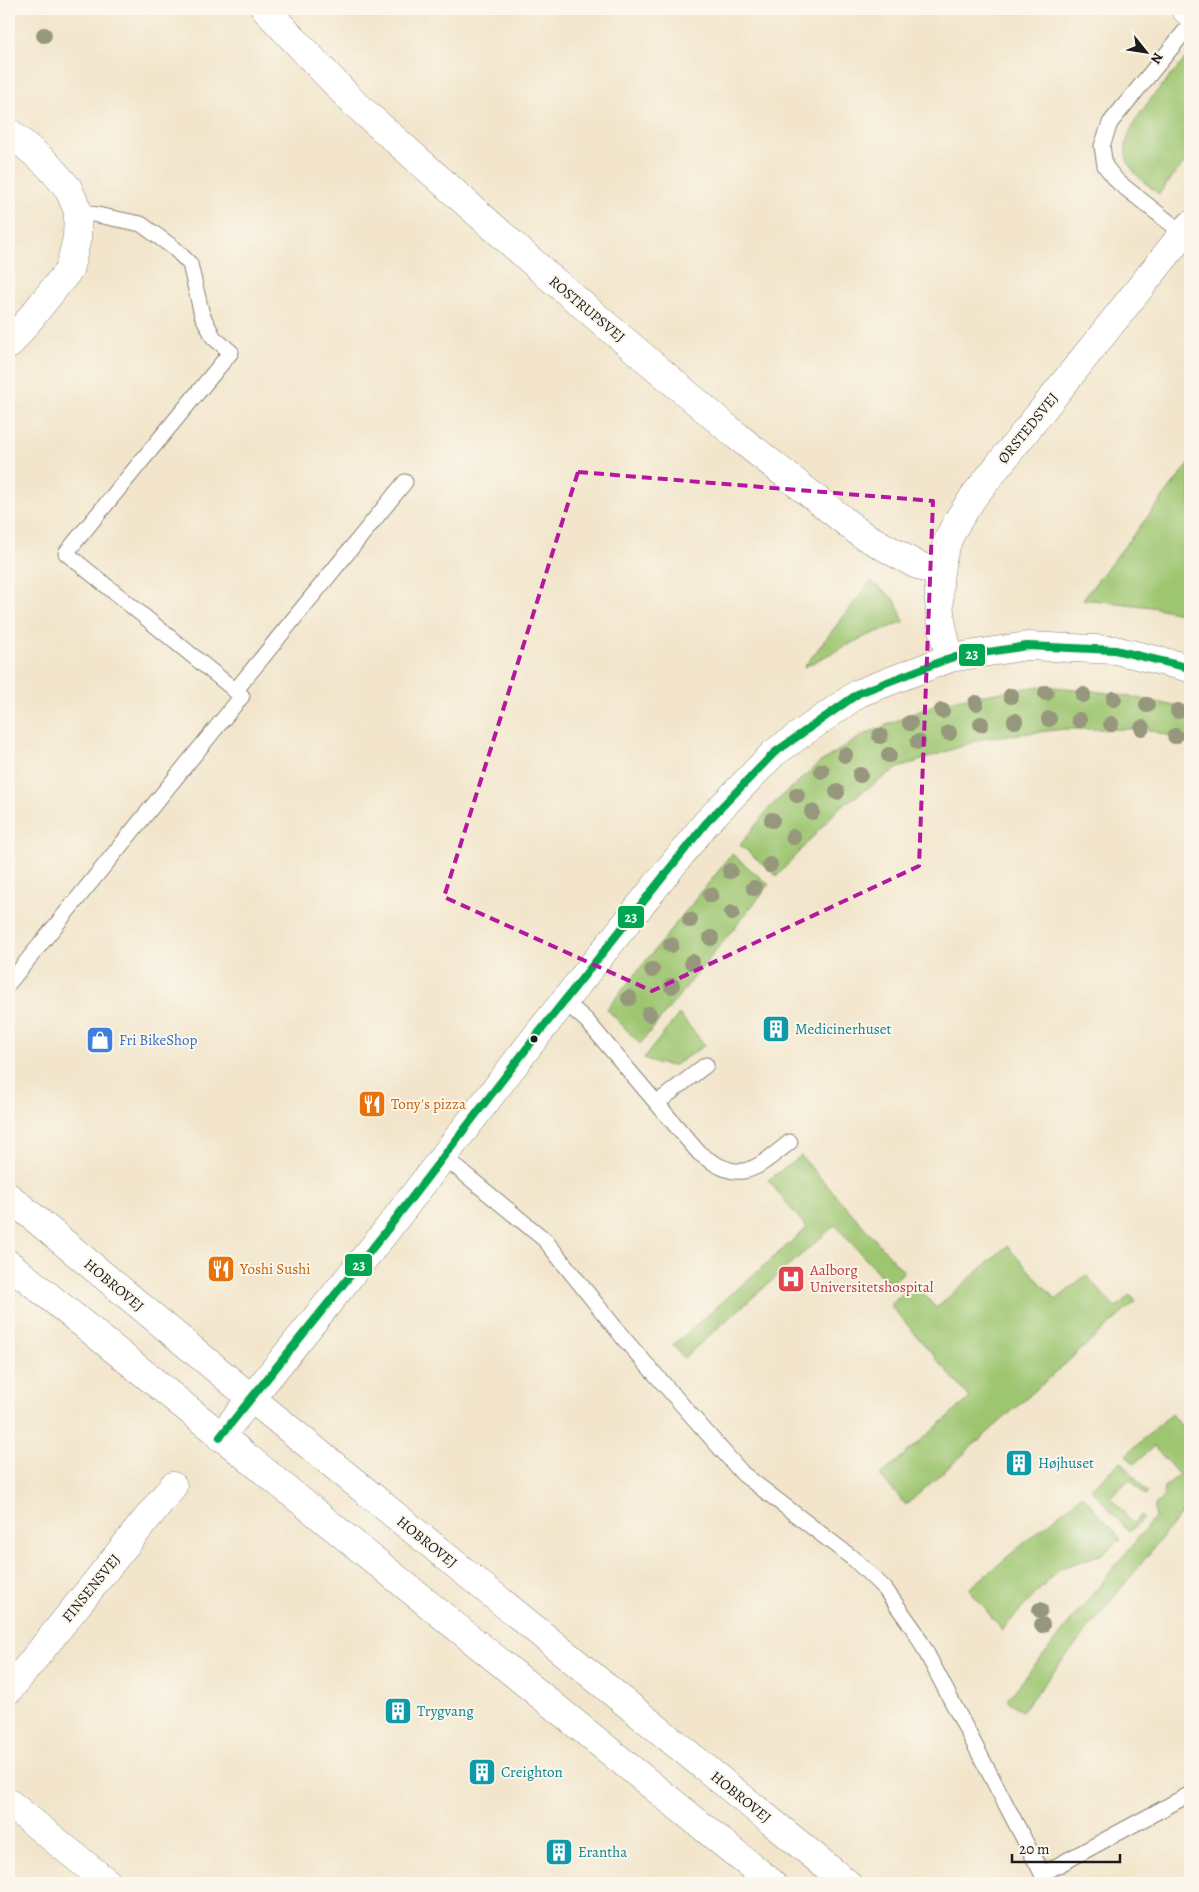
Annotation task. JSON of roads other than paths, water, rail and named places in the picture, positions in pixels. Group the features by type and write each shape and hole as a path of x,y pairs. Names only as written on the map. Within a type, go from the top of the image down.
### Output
{"street":[{"name":"ROSTRUPSVEJ","path":"265,9 354,103 546,274 738,437 861,534 915,564 938,573"},
{"path":"1185,9 1190,13"},
{"path":"9,132 46,164 68,188 78,211 78,238 69,270 9,345"},
{"name":"ØRSTEDSVEJ","path":"950,658 942,629 938,573 949,538 974,496 1188,232"},
{"path":"220,1437 444,1157 564,1001 706,823 774,753 859,693 950,658 1027,646 1115,650 1190,668"},
{"name":"HOBROVEJ","path":"9,1198 251,1398 846,1883"},
{"path":"9,1264 772,1883"},
{"name":"FINSENSVEJ","path":"9,1690 172,1486"},
{"path":"9,1803 108,1883"}],"lane":[{"path":"1188,232 1118,182 1105,166 1102,146 1110,123 1190,25"},
{"path":"9,983 242,696 66,553 231,352 214,338 202,315 190,264 174,248 142,224 78,211"},
{"path":"235,691 405,482"},
{"path":"564,1001 586,1020 699,1153 720,1168 736,1171 758,1168 790,1142"},
{"path":"657,1103 706,1065"},
{"path":"444,1157 545,1240 625,1340 743,1474 855,1560 885,1589 916,1631 1044,1879 1190,1794"}],"place":[{"name":"Medicinerhuset","path":"776,1029"},
{"name":"Fri BikeShop","path":"100,1040"},
{"name":"Tony's pizza","path":"372,1104"},
{"name":"Yoshi Sushi","path":"221,1269"},
{"name":"Aalborg Universitetshospital","path":"791,1279"},
{"name":"Højhuset","path":"1019,1463"},
{"name":"Trygvang","path":"398,1711"},
{"name":"Creighton","path":"482,1772"},
{"name":"Erantha","path":"559,1852"}]}
